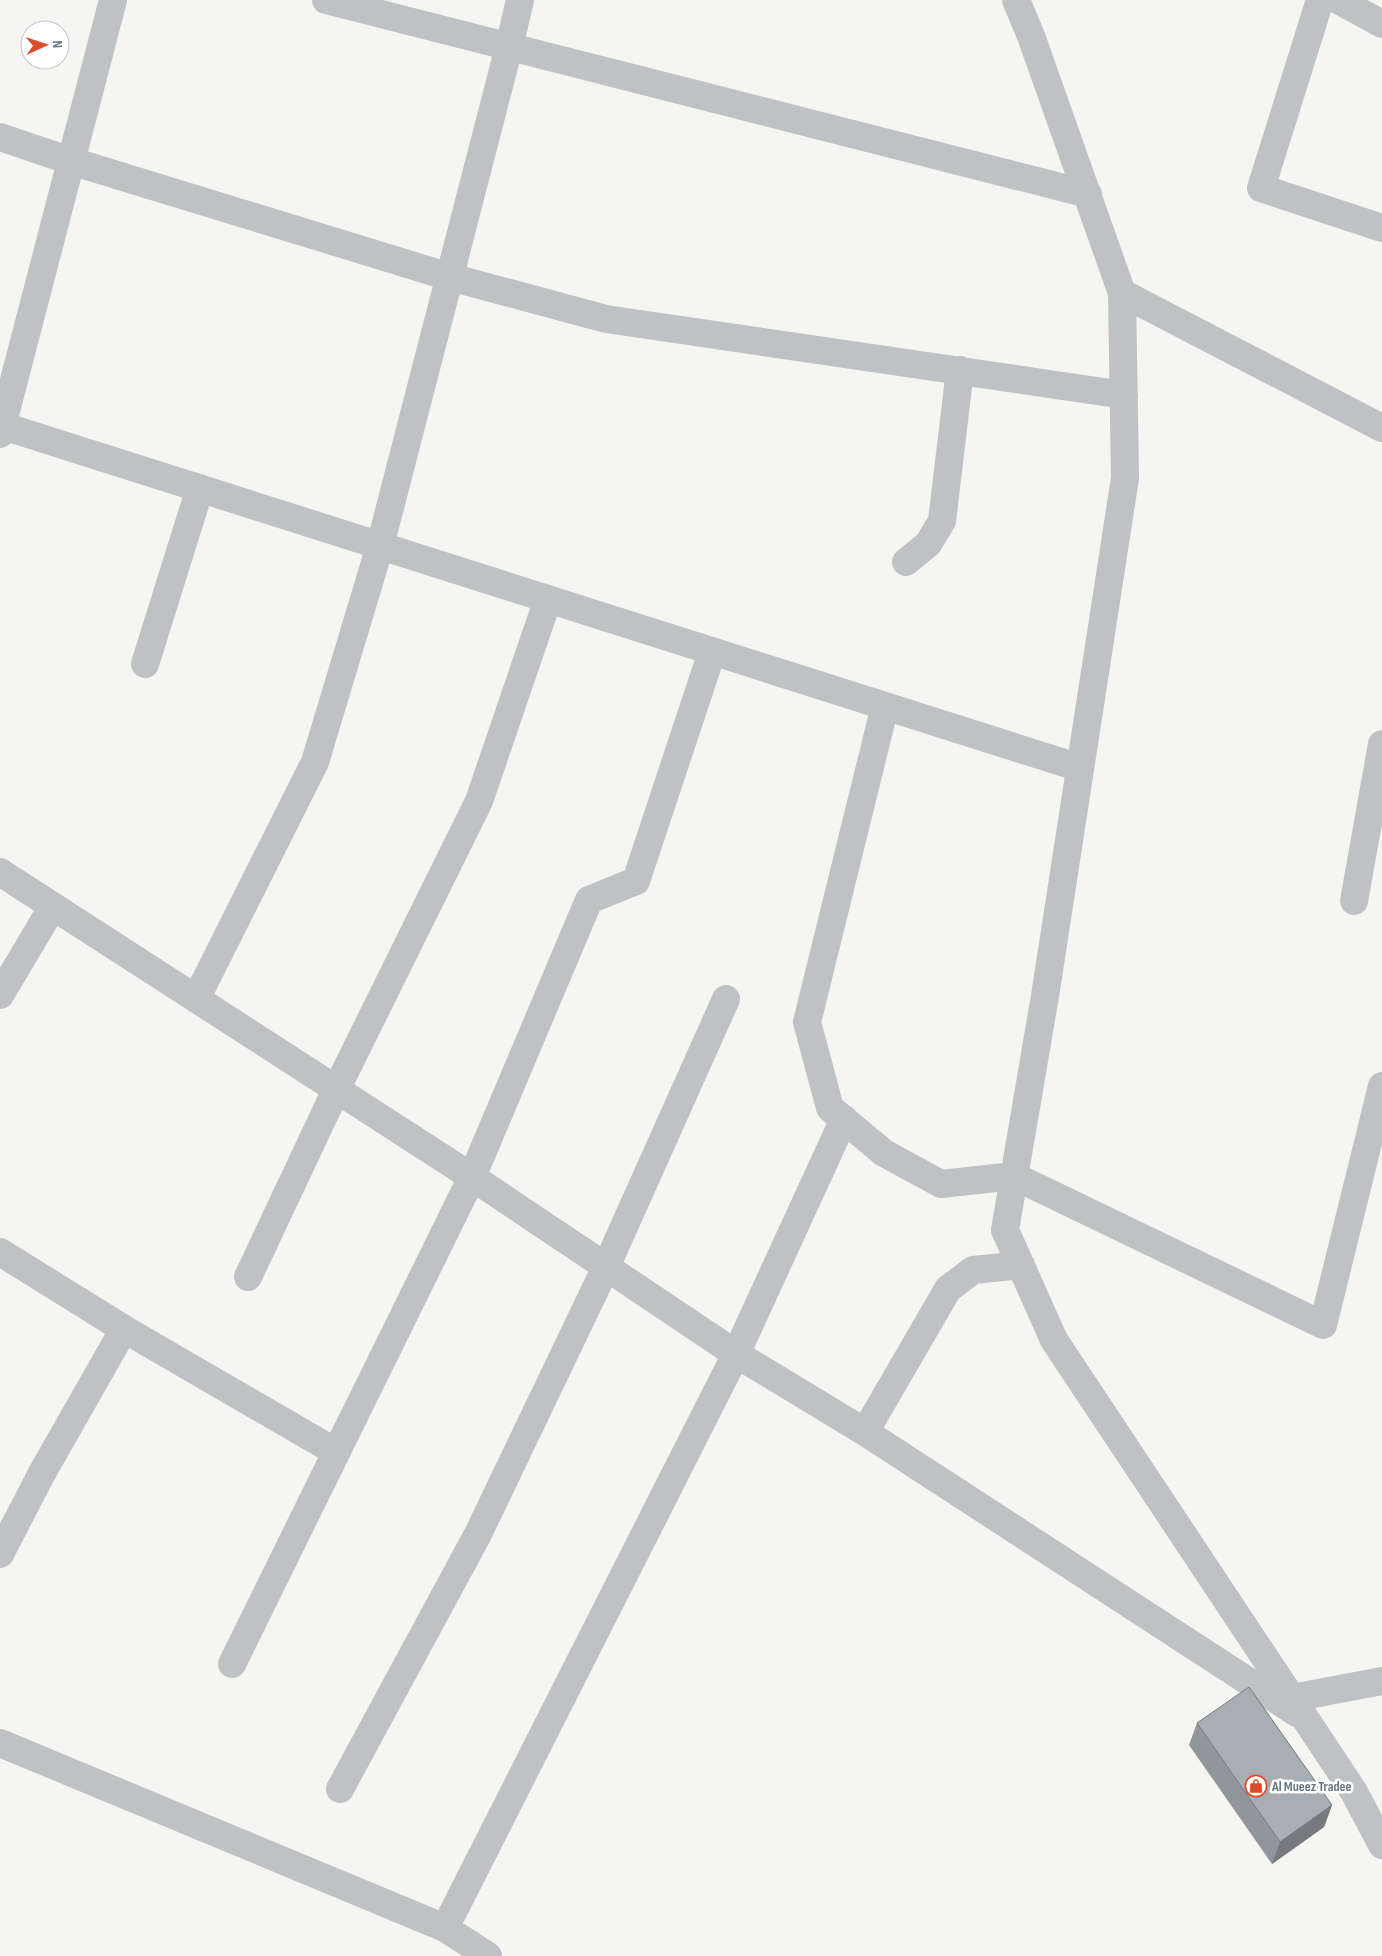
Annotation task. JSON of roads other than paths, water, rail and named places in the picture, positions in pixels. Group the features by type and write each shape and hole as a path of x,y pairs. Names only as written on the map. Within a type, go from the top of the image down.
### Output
{"street":[{"path":"113,0 1,428 200,488 1080,768"},
{"path":"326,0 1088,194"},
{"path":"196,999 315,762 380,546 520,0"},
{"path":"1016,0 1031,36 1122,293 1125,478 1045,996 1005,1230 1054,1340 1354,1792 1382,1845"},
{"path":"1320,0 1261,188 1382,228"},
{"path":"1338,0 1382,24"},
{"path":"0,138 450,277 606,319 1124,395"},
{"path":"1122,293 1382,428"},
{"path":"906,562 928,544 942,521 960,370"},
{"path":"145,664 200,488"},
{"path":"248,1277 336,1090 479,801 548,599"},
{"path":"232,1664 472,1178 589,900 636,880 712,652"},
{"path":"884,706 807,1022 830,1108 884,1153 941,1184 1014,1176 1323,1325 1382,1086"},
{"path":"1354,901 1382,744"},
{"path":"0,872 472,1178 736,1354 865,1432 1298,1708"},
{"path":"0,995 53,906"},
{"path":"340,1788 478,1534 606,1267 726,999"},
{"path":"445,1928 736,1354 844,1119"},
{"path":"0,1252 124,1329 336,1452"},
{"path":"865,1432 948,1289 973,1270 1020,1265"},
{"path":"0,1554 42,1473 124,1329"},
{"path":"1298,1708 1382,1681"},
{"path":"0,1743 445,1928 488,1956"}],"place":[{"name":"Al Mueez Tradee","path":"1256,1786"}]}
